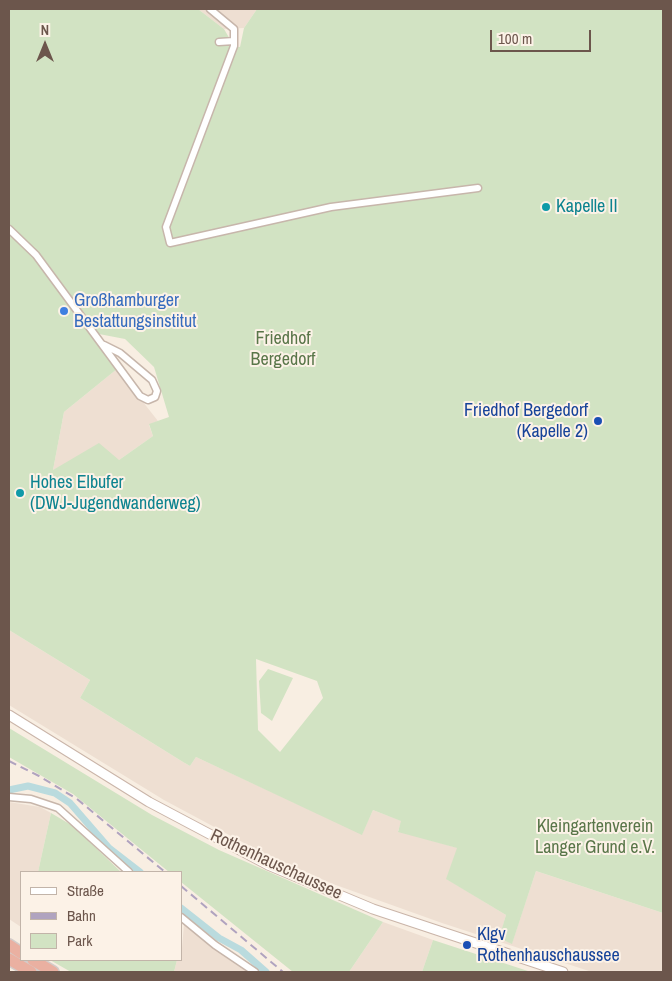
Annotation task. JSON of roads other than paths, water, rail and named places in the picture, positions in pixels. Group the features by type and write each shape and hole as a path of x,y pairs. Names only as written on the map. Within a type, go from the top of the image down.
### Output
{"highway":[{"path":"9,945 20,952"},
{"path":"9,958 31,972"},
{"path":"35,961 54,972"}],"main road":[{"name":"Rothenhauschaussee","path":"9,715 149,802 268,865 380,911 563,972"}],"street":[{"path":"210,9 234,29 234,41 166,228 170,243 331,207 478,188"},
{"path":"219,42 234,41"},
{"path":"9,229 36,255 140,396 148,400 155,397 157,391 152,380 120,354 104,345"},
{"path":"9,797 30,799 58,808 76,822 128,871"},
{"path":"182,917 215,945 256,972"}],"waterway":[{"path":"9,790 28,786 55,793 70,803 109,848 139,871"},
{"path":"182,909 219,938 241,950 266,972"}],"railway":[{"path":"9,761 39,776 77,799 164,871"},
{"path":"182,887 283,972"}],"place":[{"name":"Kapelle II","path":"546,207"},
{"name":"Großhamburger Bestattungsinstitut","path":"64,311"},
{"name":"Friedhof Bergedorf (Kapelle 2)","path":"598,421"},
{"name":"Hohes Elbufer (DWJ-Jugendwanderweg)","path":"20,493"},
{"name":"Klgv Rothenhauschaussee","path":"467,945"}],"park label":[{"name":"Friedhof Bergedorf","path":"283,349"},
{"name":"Kleingartenverein Langer Grund e.V.","path":"595,838"}]}
